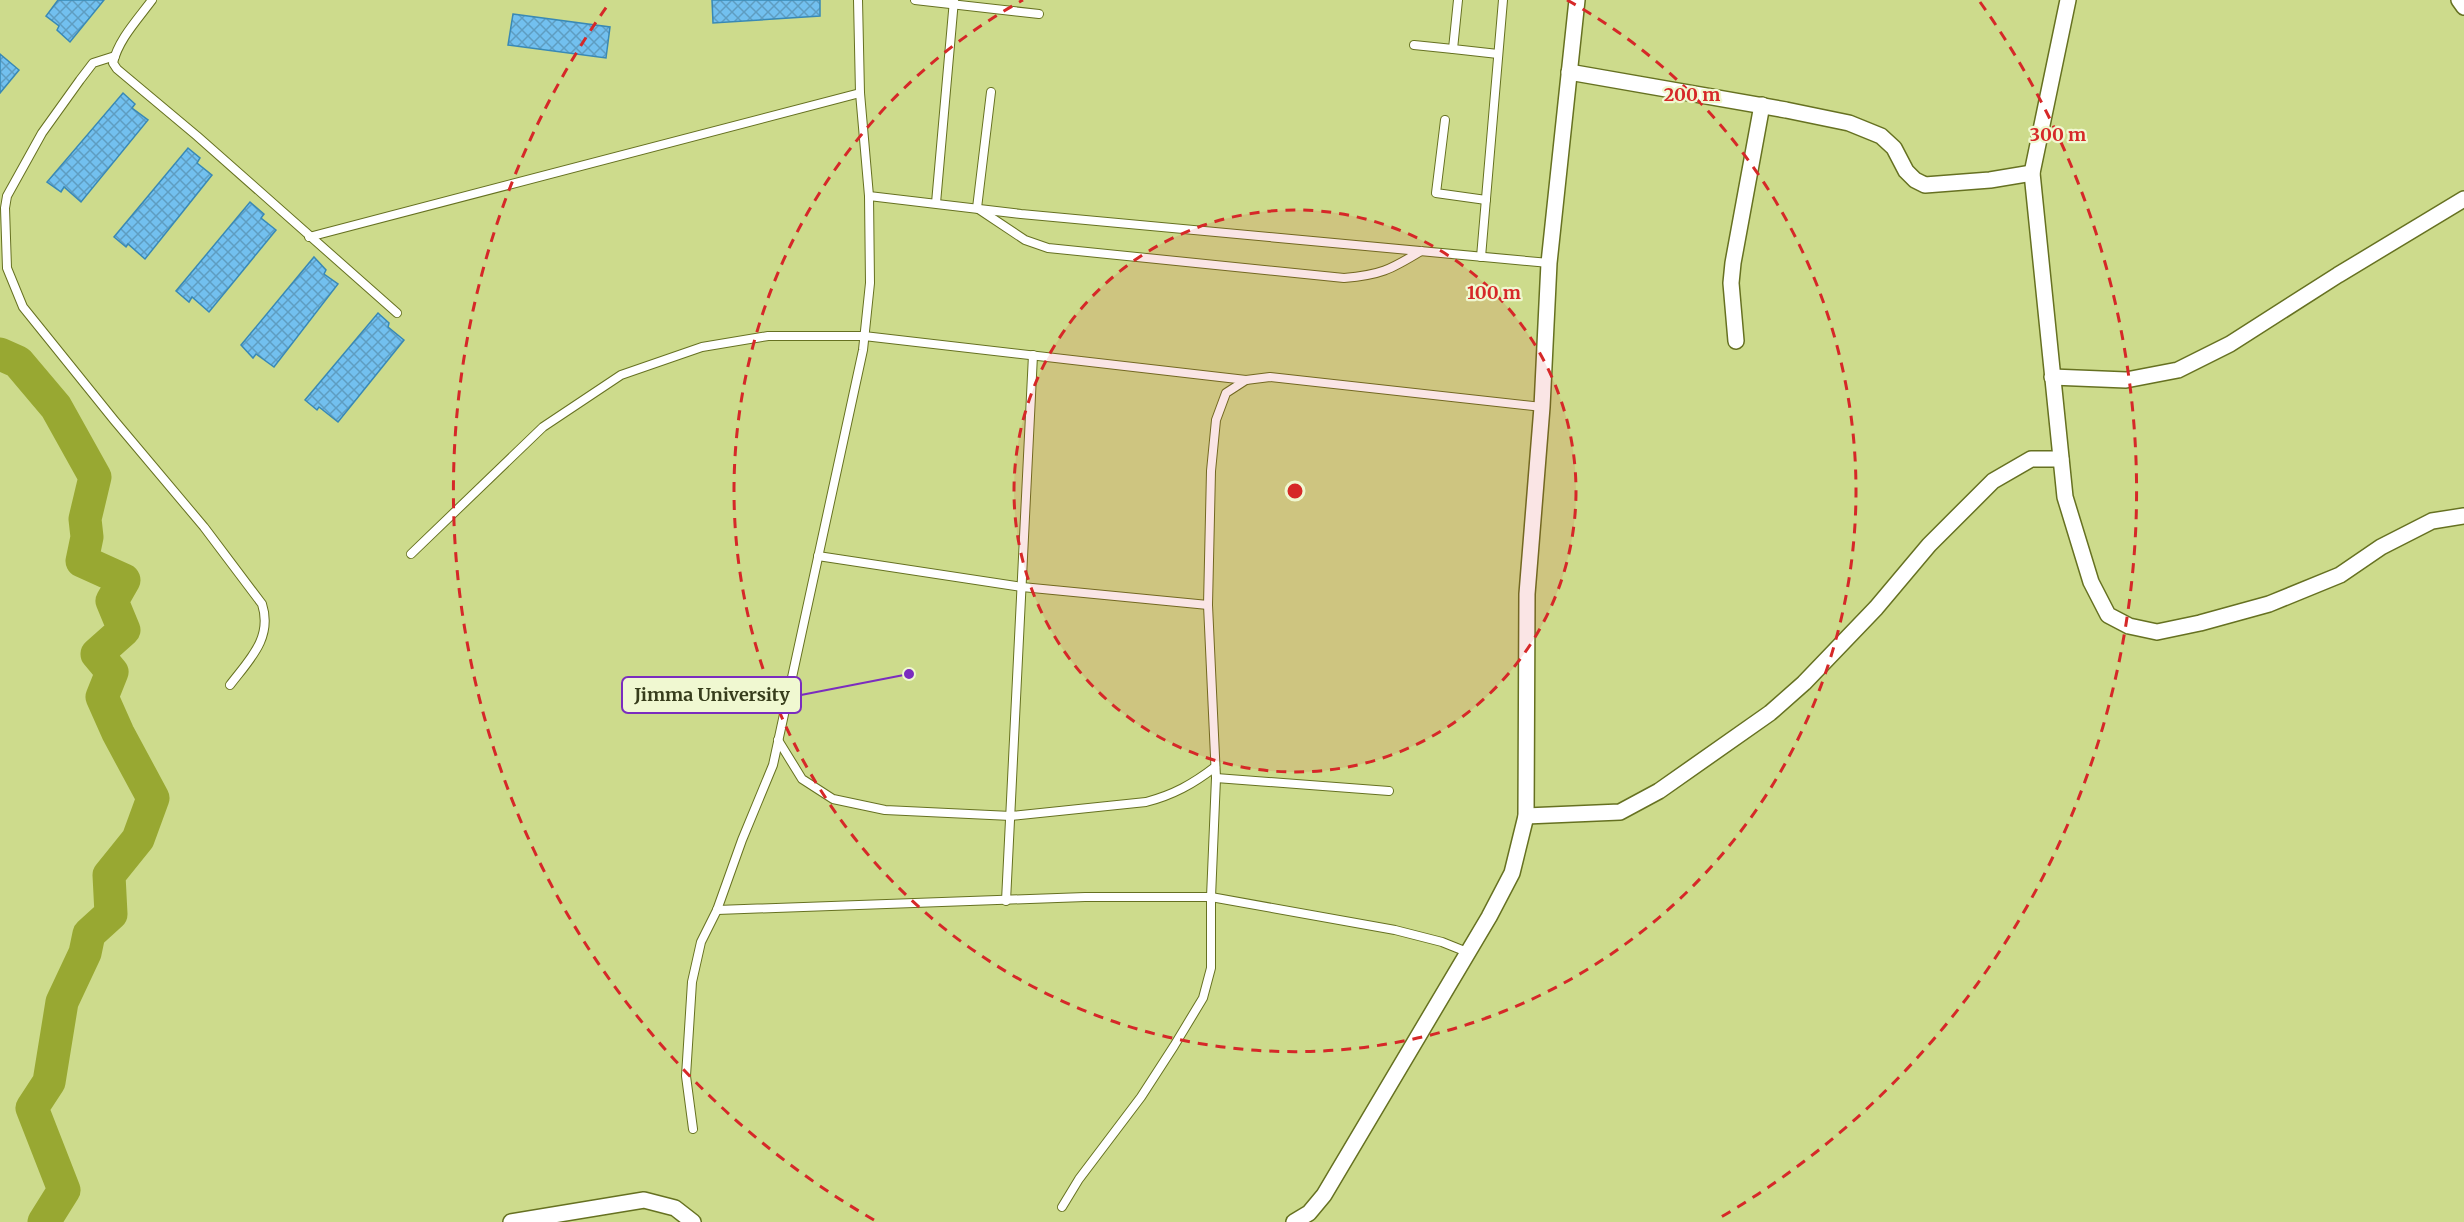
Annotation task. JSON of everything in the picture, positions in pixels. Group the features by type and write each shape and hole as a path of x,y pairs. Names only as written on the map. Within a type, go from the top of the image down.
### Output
{"street":[{"path":"1294,1222 1309,1213 1324,1195 1467,952 1512,873 1526,816 1527,594 1542,407 1549,263 1577,0"},
{"path":"2068,0 2032,173 2052,378 2068,508 2091,582 2108,615 2129,626 2157,632 2269,604 2340,575 2381,547 2432,521 2464,516"},
{"path":"2459,0 2464,7"},
{"path":"1569,72 1762,105 1849,123 1881,136 1894,148 1910,175 1925,185 1990,180 2032,173"},
{"path":"1736,342 1731,283 1733,263 1762,105"},
{"path":"2052,378 2126,380 2178,370 2230,344 2464,199"},
{"path":"1526,816 1620,812 1659,791 1770,713 1804,683 1876,608 1929,545 1993,482 2031,459 2061,459"},
{"path":"511,1222 644,1200 675,1208 693,1222"}],"lane":[{"path":"152,0 127,33 115,56 113,63 117,69 197,136 397,313"},
{"path":"693,1129 686,1076 692,982 701,942 717,910 742,840 773,765 864,336 870,283 869,196 860,93 858,0"},
{"path":"915,0 954,2 1039,14"},
{"path":"1453,49 1458,0"},
{"path":"1481,256 1503,0"},
{"path":"936,202 954,2"},
{"path":"1414,45 1498,54"},
{"path":"115,56 93,63 42,133 7,195 5,208 7,268 22,307 204,527 262,604 266,618 258,648 230,685"},
{"path":"977,208 992,92"},
{"path":"309,237 860,93"},
{"path":"1445,120 1436,193 1486,200"},
{"path":"869,196 1549,263"},
{"path":"977,208 1025,240 1048,248 1344,278 1374,275 1395,267 1421,251"},
{"path":"411,554 543,427 621,375 702,347 768,336 864,336 1246,380 1270,377 1542,407"},
{"path":"1006,901 1033,355"},
{"path":"1062,1207 1141,1097 1203,998 1212,968 1211,897 1216,778 1208,605 1211,471 1216,420 1226,393 1246,380"},
{"path":"818,556 1022,587 1208,605"},
{"path":"778,740 802,778 833,799 885,810 1011,816 1136,803 1165,797 1191,785 1215,766"},
{"path":"1216,778 1389,791"},
{"path":"717,910 1211,897 1395,930 1442,942 1467,952"}],"building":[{"path":"58,0 104,0 70,42 57,30 59,26 46,16"},
{"path":"712,0 820,0 820,16 713,23"},
{"path":"513,14 610,27 606,58 508,45"},
{"path":"0,54 19,70 0,93"},
{"path":"123,93 135,104 132,108 148,120 81,202 64,187 61,192 47,182"},
{"path":"188,148 200,158 197,163 212,175 145,259 128,244 126,247 114,237"},
{"path":"250,202 264,214 261,218 276,230 209,312 192,297 189,302 176,291"},
{"path":"314,257 326,270 324,274 338,284 274,367 256,354 253,358 241,345"},
{"path":"378,313 389,323 388,327 404,340 338,422 319,407 317,410 305,400"}],"waterway":[{"path":"0,354 18,362 56,407 95,477 85,519 87,537 82,561 124,580 112,601 124,630 97,654 112,672 102,697 118,733 153,798 138,839 109,875 111,914 89,934 85,953 62,1002 49,1082 32,1108 64,1190 44,1222"}],"place":[{"name":"Jimma University","path":"909,674"}]}
